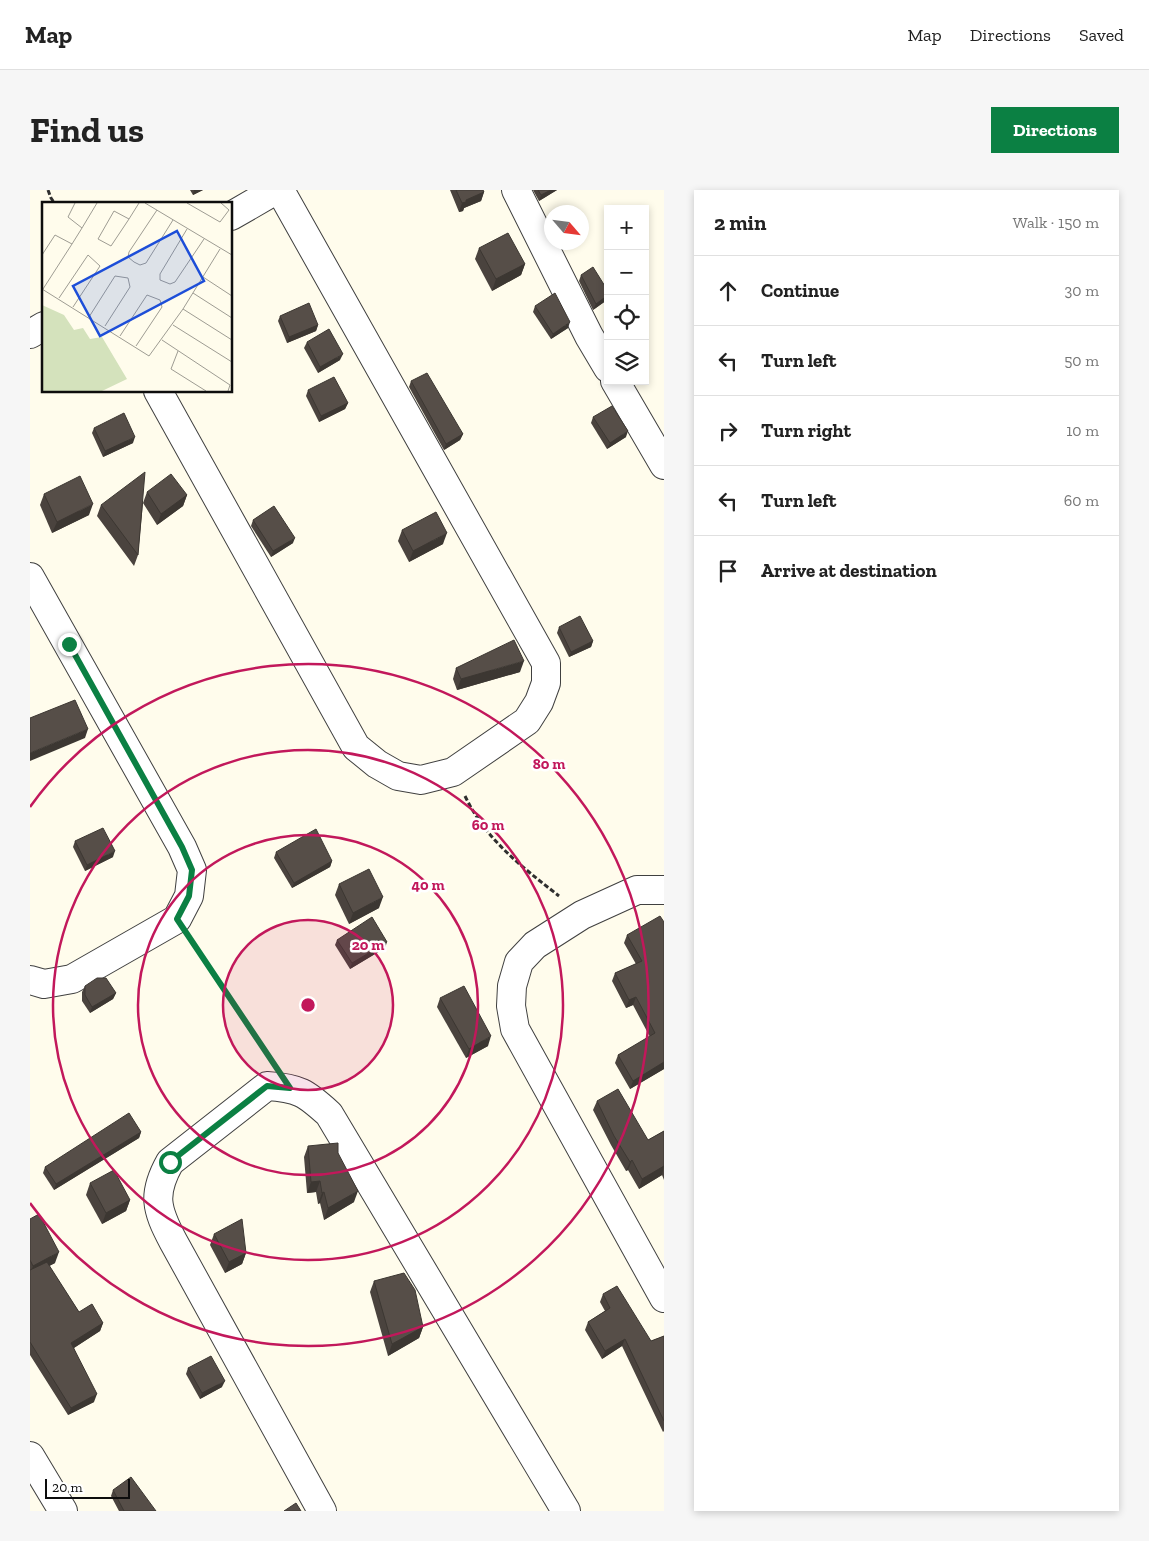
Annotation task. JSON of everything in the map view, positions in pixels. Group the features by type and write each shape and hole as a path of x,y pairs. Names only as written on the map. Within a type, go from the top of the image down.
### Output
{"street":[{"path":"232,215 276,190"},
{"path":"159,392 356,747 377,764 398,776 420,780 453,772 527,721 539,702 546,683 546,663 280,190"},
{"path":"516,190 589,336 604,361"},
{"path":"30,334 42,327"},
{"path":"617,385 664,465"},
{"path":"30,576 182,847 192,870 189,896 177,919 72,979 44,984 30,980"},
{"path":"664,890 637,890 582,915 535,945 520,962 512,986 511,1006 515,1030 664,1298"},
{"path":"322,1511 162,1221 158,1200 160,1179 170,1162 267,1086 290,1088 311,1098 329,1114 566,1511"},
{"path":"30,1456 63,1511"}],"path":[{"path":"48,190 54,202"},
{"path":"453,772 473,814 508,856 582,915"},
{"path":"177,919 290,1088"}],"building":[{"path":"456,190 483,190 484,192 462,203"},
{"path":"538,190 551,190 541,195"},
{"path":"508,233 525,264 496,279 479,248"},
{"path":"593,267 604,285 604,298 596,304 581,275"},
{"path":"555,293 570,322 553,334 535,306"},
{"path":"309,303 318,325 289,337 280,316"},
{"path":"329,329 343,354 320,367 307,342"},
{"path":"427,373 463,434 446,444 411,381"},
{"path":"334,377 348,403 321,416 308,390"},
{"path":"612,406 628,431 610,443 593,417"},
{"path":"124,413 135,437 105,451 94,428"},
{"path":"145,472 138,555 101,505"},
{"path":"171,474 187,495 161,514 147,492"},
{"path":"80,476 93,504 57,522 44,494"},
{"path":"274,506 295,538 273,551 253,520"},
{"path":"436,512 447,533 413,551 402,530"},
{"path":"580,616 593,641 571,652 559,627"},
{"path":"514,640 524,661 461,679 456,668"},
{"path":"75,700 88,729 30,753 30,718"},
{"path":"103,828 115,851 87,865 75,841"},
{"path":"316,829 332,861 294,883 276,852"},
{"path":"369,869 383,897 353,913 339,884"},
{"path":"660,916 664,922 664,1062 633,1081 618,1055 655,1033 636,997 629,1000 615,973 642,961 627,935"},
{"path":"372,917 387,942 352,963 337,940"},
{"path":"97,978 106,978 116,993 92,1007 85,995 85,986"},
{"path":"464,986 491,1036 469,1049 440,998"},
{"path":"618,1089 648,1140 664,1131 664,1166 642,1179 632,1160 630,1162 614,1136 597,1101"},
{"path":"129,1113 141,1132 56,1184 45,1167"},
{"path":"338,1143 338,1153 358,1191 328,1208 320,1181 311,1182 308,1146"},
{"path":"114,1170 130,1200 106,1213 90,1183"},
{"path":"39,1214 59,1252 33,1266 30,1260 30,1219"},
{"path":"242,1219 246,1253 229,1262 214,1234"},
{"path":"47,1262 79,1312 92,1304 103,1323 71,1343 97,1394 71,1408 30,1342 30,1270"},
{"path":"404,1273 415,1290 423,1327 392,1344 374,1281"},
{"path":"617,1286 651,1341 664,1336 664,1421 625,1339 605,1351 588,1322 610,1308 603,1294"},
{"path":"211,1356 225,1381 202,1393 188,1368"},
{"path":"131,1477 156,1511 124,1511 113,1490"},
{"path":"296,1503 301,1511 284,1511"}],"route":[{"path":"69,644 182,847 192,870 189,896 177,919 290,1088 267,1086 170,1162"}]}
